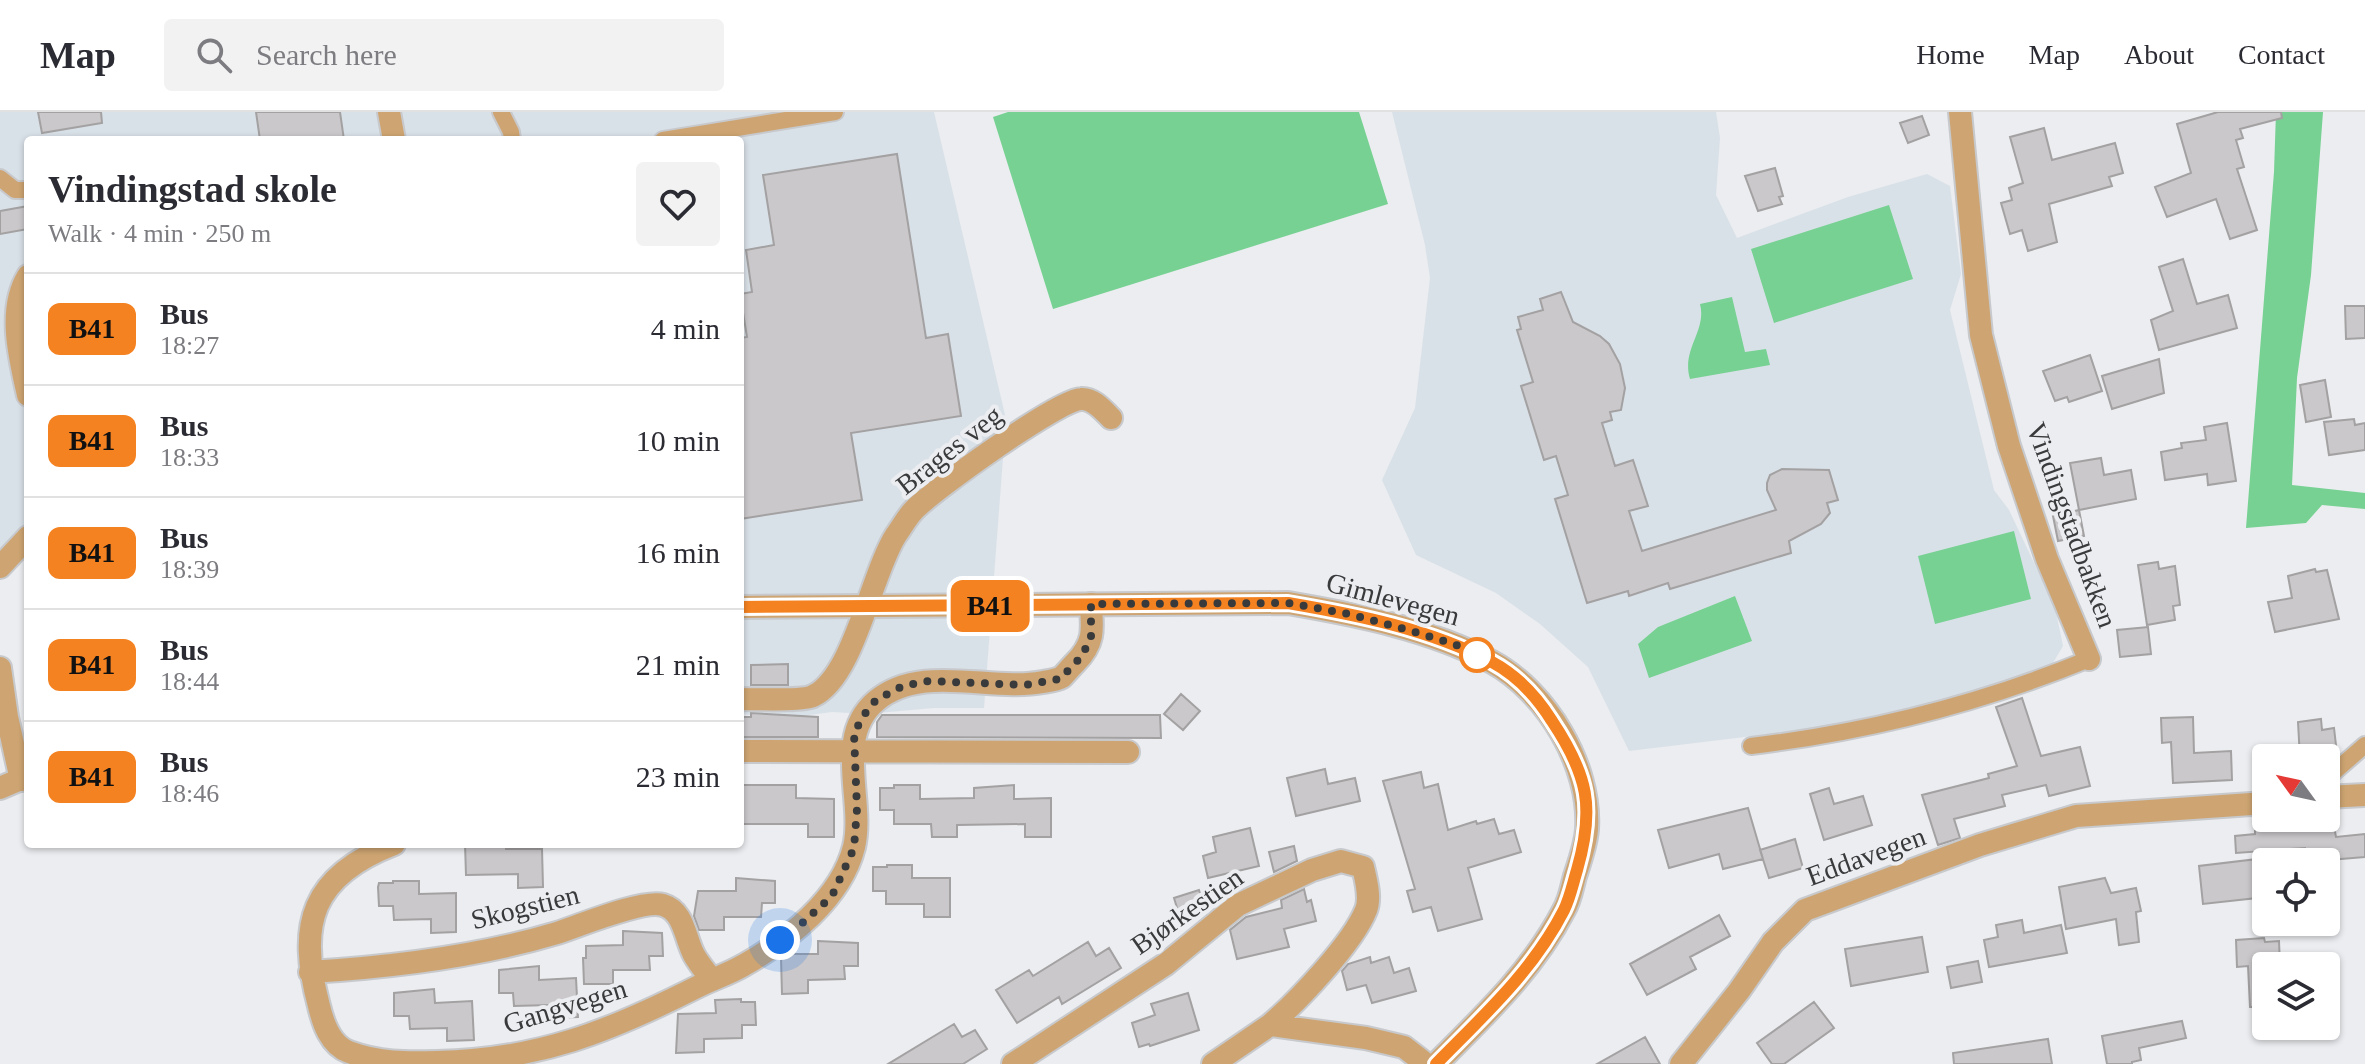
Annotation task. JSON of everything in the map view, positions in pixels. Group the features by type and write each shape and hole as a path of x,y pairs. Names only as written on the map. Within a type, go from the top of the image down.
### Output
{"street":[{"path":"389,112 393,136"},
{"name":"Vindingstadbakken","path":"1960,112 1981,335 2009,446 2047,559 2089,659"},
{"path":"24,284 19,295 17,322 24,377"},
{"name":"Brages veg","path":"864,608 894,538 913,511 937,490 1071,400 1086,398 1111,418"},
{"path":"1,564 24,542"},
{"name":"Gimlevegen","path":"744,607 1288,603 1349,614 1454,644 1495,664 1539,701 1579,766 1586,795 1587,830 1566,907 1541,949 1504,996 1436,1064"},
{"name":"Gangvegen","path":"387,848 339,875 326,890 312,917 308,943 310,972 325,1029 344,1050 388,1063 482,1061 539,1051 599,1032 744,965 798,927 832,896 854,848 857,809 854,733 876,700 903,686 929,681 1025,685 1060,679 1082,656 1091,637 1091,604"},
{"path":"744,699 813,696 832,679 852,648 864,608"},
{"path":"0,668 16,781"},
{"path":"744,751 1128,752"},
{"path":"2340,796 2365,795"},
{"name":"Eddavegen","path":"1681,1064 1773,942 1805,910 1980,845 2076,816 2252,804"},
{"name":"Bjørkestien","path":"1013,1064 1166,964 1238,905 1312,870 1341,861 1363,867 1367,909 1320,974 1293,1006 1213,1064"},
{"name":"Skogstien","path":"310,972 396,966 486,950 552,934 645,904 663,905 675,913 693,954 712,980"},
{"path":"1270,1025 1366,1038 1404,1047 1426,1064"}],"lane":[{"path":"501,112 512,136"},
{"path":"696,136 767,117 835,112"},
{"path":"0,178 15,190 24,190"},
{"name":"Vindingstadbakken","path":"1751,746 1803,740 1912,718 2089,659"},
{"path":"2340,767 2365,745"}],"shaded area":[{"path":"0,112 934,112 1006,419 984,708 934,708 866,714 832,712 787,718 744,714 744,136 24,136 24,557 0,563"},
{"path":"1392,112 1716,112 1720,138 1716,195 1737,238 1848,197 1927,174 1950,186 1961,274 1950,310 1994,490 2009,510 2055,607 2063,646 2050,668 1949,699 1811,729 1629,751 1588,667 1540,624 1496,593 1416,555 1382,480 1415,408 1430,278 1425,245"}],"green space":[{"path":"1008,112 1359,112 1388,204 1053,309 993,117"},
{"path":"2276,112 2323,112 2311,275 2297,378 2292,485 2365,493 2365,509 2322,505 2306,523 2246,528 2274,172"},
{"path":"1889,205 1913,279 1774,323 1751,249"},
{"path":"1732,297 1745,352 1766,349 1770,365 1690,379 1689,358 1700,323 1700,304"},
{"path":"2014,531 2031,599 1935,624 1918,556"},
{"path":"1735,596 1752,641 1649,678 1638,644 1658,627"}],"building":[{"path":"38,112 101,112 102,123 42,133"},
{"path":"256,112 340,112 343,136 259,136"},
{"path":"2218,112 2281,112 2282,118 2240,129 2243,138 2236,140 2244,167 2237,169 2257,230 2230,239 2216,199 2167,217 2155,187 2191,173 2177,124"},
{"path":"1922,116 1929,135 1908,143 1900,123"},
{"path":"2044,128 2052,160 2115,143 2123,173 2109,177 2112,186 2049,204 2057,242 2028,251 2022,230 2010,234 2001,203 2012,200 2009,188 2023,183 2010,137"},
{"path":"897,154 926,338 948,334 961,416 851,433 862,500 744,518 744,337 747,337 744,293 752,292 746,250 774,245 763,175"},
{"path":"1775,168 1783,196 1779,197 1782,204 1758,211 1745,176"},
{"path":"24,207 24,230 0,234 0,211"},
{"path":"2183,259 2197,304 2228,295 2237,328 2159,350 2151,320 2173,311 2159,267"},
{"path":"1561,292 1573,322 1609,344 1620,364 1625,388 1621,410 1610,412 1612,420 1602,423 1615,466 1633,460 1648,506 1629,511 1642,551 1776,510 1767,483 1770,475 1782,469 1829,470 1838,500 1827,503 1830,513 1821,524 1789,541 1791,553 1670,589 1668,583 1629,596 1628,591 1587,603 1555,499 1568,495 1556,456 1544,460 1521,386 1533,382 1517,330 1521,329 1518,317 1543,310 1540,299"},
{"path":"2345,306 2365,306 2365,338 2346,339"},
{"path":"2090,355 2102,391 2069,402 2067,397 2055,401 2043,371"},
{"path":"2159,359 2164,393 2112,409 2102,376"},
{"path":"2325,380 2331,417 2306,422 2300,385"},
{"path":"2354,419 2355,425 2365,423 2365,450 2329,455 2324,422"},
{"path":"2227,423 2236,481 2208,485 2207,474 2165,480 2161,452 2182,448 2181,443 2206,440 2204,427"},
{"path":"2101,458 2104,475 2131,470 2136,499 2079,510 2070,463"},
{"path":"2079,510 2084,536 2058,541 2053,516"},
{"path":"2158,562 2159,569 2175,566 2180,605 2173,606 2175,620 2147,625 2138,565"},
{"path":"2315,569 2316,572 2327,570 2339,619 2275,632 2268,602 2292,598 2288,576"},
{"path":"2148,627 2151,654 2120,657 2117,630"},
{"path":"788,664 788,685 751,685 751,665"},
{"path":"1181,694 1200,711 1183,730 1164,714"},
{"path":"2022,698 2041,756 2080,747 2090,786 2049,796 2046,785 2002,795 2005,806 1954,819 1960,838 1938,845 1922,795 1989,778 1988,774 2017,766 1996,707"},
{"path":"751,713 818,717 818,737 744,737 744,717 751,717"},
{"path":"882,715 1160,715 1161,738 877,737 877,722"},
{"path":"2193,717 2194,753 2231,751 2232,780 2173,783 2171,742 2162,743 2161,718"},
{"path":"2321,719 2322,730 2334,728 2336,744 2299,744 2298,722"},
{"path":"1325,769 1328,784 1355,778 1360,801 1296,816 1287,778"},
{"path":"1421,772 1424,788 1438,784 1448,830 1494,819 1499,834 1514,830 1521,852 1468,868 1482,919 1438,931 1431,907 1413,912 1407,891 1415,889 1383,781"},
{"path":"744,785 796,785 796,798 834,799 834,837 808,837 808,824 744,824"},
{"path":"894,785 920,785 920,799 974,798 974,788 1014,785 1014,799 1051,798 1051,837 1025,837 1025,824 957,825 957,837 932,837 931,824 894,824 894,810 880,810 880,788 894,788"},
{"path":"1829,788 1834,804 1863,796 1872,825 1824,840 1810,794"},
{"path":"1748,808 1763,859 1723,869 1719,854 1669,868 1658,830"},
{"path":"1250,828 1259,866 1208,878 1203,856 1216,852 1213,837"},
{"path":"2335,832 2336,837 2365,834 2365,857 2340,859 2340,848 2252,848 2252,852 2236,853 2235,836"},
{"path":"1795,839 1803,868 1769,878 1760,850"},
{"path":"1294,846 1297,861 1274,872 1269,852"},
{"path":"465,848 542,849 543,887 518,888 518,874 466,875"},
{"path":"2252,860 2252,899 2203,904 2199,866"},
{"path":"912,865 912,878 950,878 950,917 924,917 924,904 886,904 886,891 873,891 873,867"},
{"path":"736,878 775,881 775,903 762,903 761,917 724,917 724,930 699,930 694,916 698,891 736,891"},
{"path":"2105,878 2111,893 2136,888 2141,911 2136,912 2139,942 2119,945 2116,919 2066,929 2059,887"},
{"path":"419,881 419,894 456,893 456,932 431,933 431,919 394,920 393,906 379,906 378,887 379,883"},
{"path":"1304,889 1307,902 1311,900 1316,921 1284,929 1289,947 1237,959 1230,930 1246,917 1282,908 1281,900"},
{"path":"1199,890 1207,912 1181,921 1174,898"},
{"path":"1719,915 1730,936 1690,957 1696,969 1647,995 1630,964"},
{"path":"2022,920 2024,933 2061,925 2067,953 1989,967 1984,940 1998,937 1996,925"},
{"path":"623,931 662,933 663,956 649,956 650,970 613,970 613,984 584,984 586,946 623,945"},
{"path":"1922,937 1928,972 1851,986 1845,949"},
{"path":"2264,938 2265,942 2279,941 2279,952 2252,952 2252,1007 2248,966 2237,967 2236,940"},
{"path":"818,941 858,943 858,966 844,966 845,979 808,980 808,993 782,994 781,958 787,954 818,954"},
{"path":"1088,942 1096,956 1109,948 1121,968 1062,1004 1059,997 1017,1023 996,990 1029,970 1033,976"},
{"path":"1370,957 1371,963 1389,957 1394,973 1409,968 1416,991 1372,1003 1366,985 1347,990 1342,971 1348,964"},
{"path":"1978,961 1982,982 1951,988 1947,967"},
{"path":"539,966 539,980 576,978 578,1017 552,1018 551,1005 514,1006 513,993 499,993 499,970"},
{"path":"434,989 435,1003 472,1001 474,1040 447,1041 447,1028 410,1029 409,1016 394,1016 394,993"},
{"path":"1188,993 1199,1030 1139,1047 1132,1023 1155,1015 1151,1004"},
{"path":"741,999 741,1002 755,1002 756,1025 742,1025 742,1038 704,1039 704,1052 676,1053 678,1014 716,1013 715,1000"},
{"path":"1814,1002 1834,1028 1784,1064 1772,1064 1757,1043"},
{"path":"2182,1021 2186,1038 2139,1048 2141,1060 2132,1064 2107,1064 2102,1036"},
{"path":"954,1024 962,1037 975,1030 987,1049 963,1064 888,1064"},
{"path":"1645,1037 1660,1064 1597,1064"},
{"path":"2048,1039 2052,1064 1954,1064 1953,1053"}],"bus line":[{"name":"B41","path":"744,607 1288,603 1349,614 1408,630 1454,644 1495,664 1539,701 1566,741 1579,766 1586,795 1587,830 1566,907 1541,949 1504,996 1436,1064"}],"route":[{"path":"780,940 832,896 854,848 857,809 854,733 876,700 903,686 929,681 1025,685 1060,679 1082,656 1091,637 1091,604 1288,603 1349,614 1408,630 1454,644 1477,655"}]}
